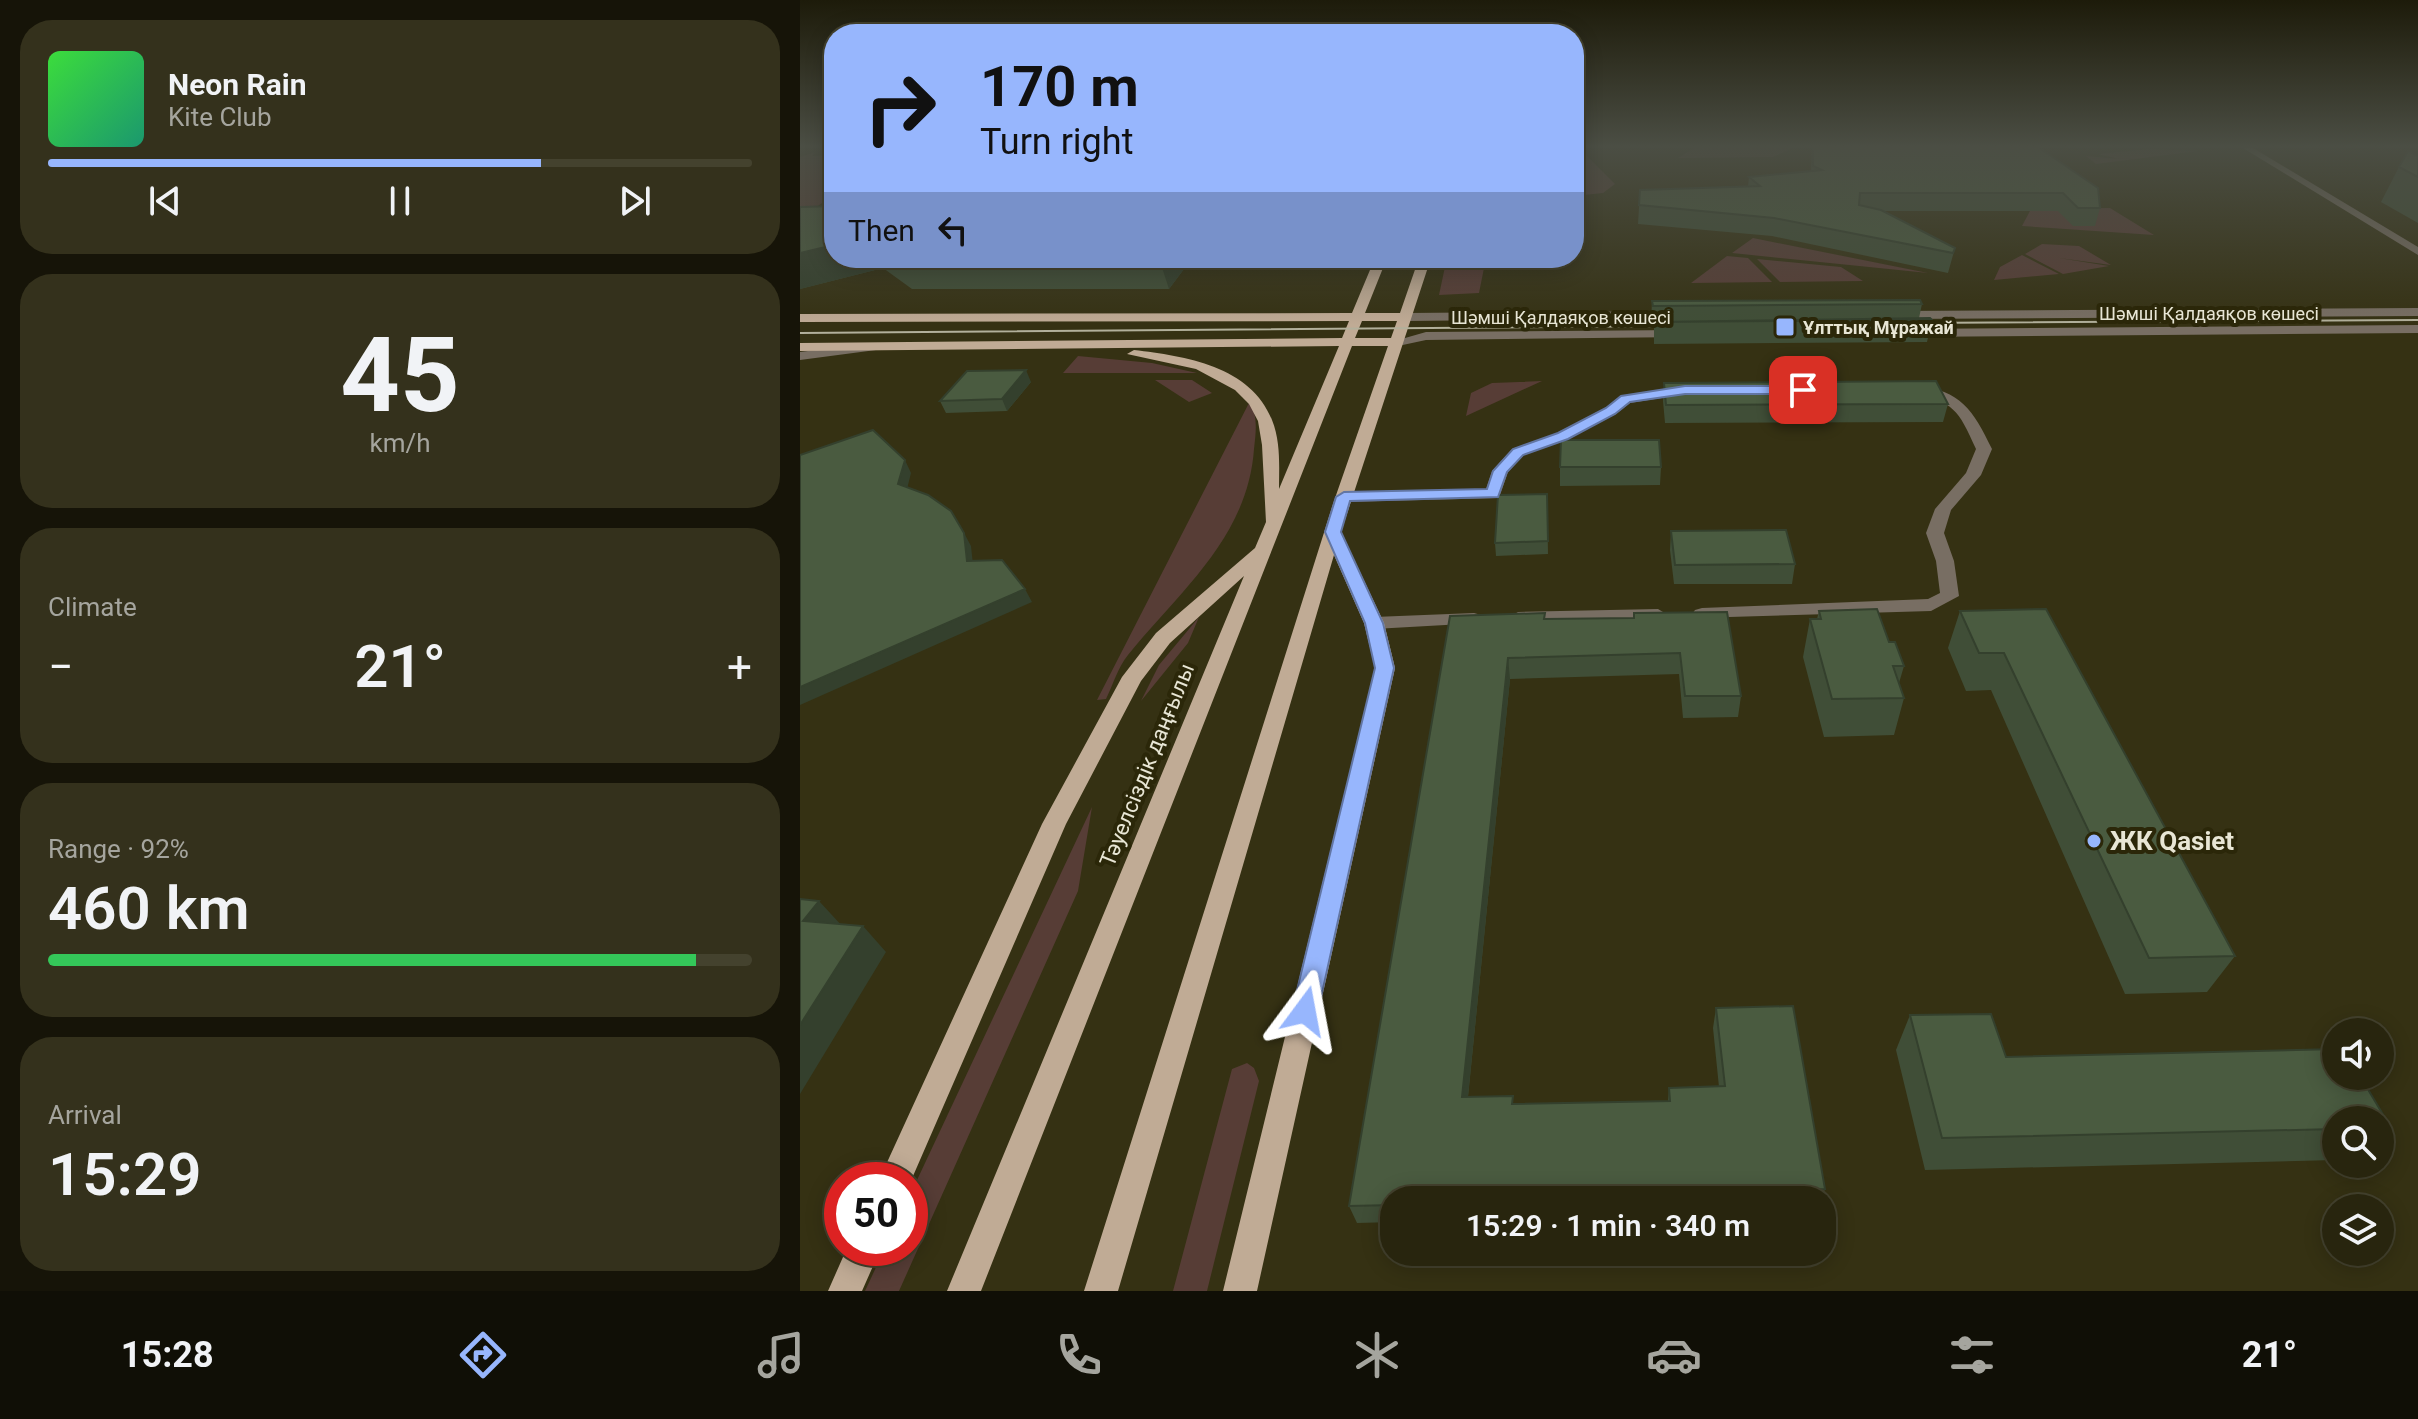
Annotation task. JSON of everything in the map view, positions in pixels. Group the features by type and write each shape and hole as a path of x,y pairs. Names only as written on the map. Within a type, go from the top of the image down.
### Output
{"main road":[{"name":"Тәуелсіздік даңғылы","path":"964,1291 1377,268"},
{"path":"1101,1291 1333,532 1422,268"},
{"path":"885,346 918,317"},
{"name":"Шәмші Қалдаяқов көшесі","path":"800,318 1407,317"},
{"name":"Шәмші Қалдаяқов көшесі","path":"800,347 1398,342"},
{"path":"1011,345 1150,356 1203,367 1235,380 1260,408 1270,443 1273,523"},
{"path":"1240,1291 1385,668 1374,623 1333,532"},
{"path":"903,1162 1054,824 1132,677 1163,638 1262,549"},
{"path":"845,1291 856,1266"}],"street":[{"path":"2341,205 2418,252"},
{"name":"Шәмші Қалдаяқов көшесі","path":"1877,315 2418,312"},
{"name":"Шәмші Қалдаяқов көшесі","path":"1407,317 1686,315"},
{"name":"Шәмші Қалдаяқов көшесі","path":"1887,333 2418,329"},
{"name":"Шәмші Қалдаяқов көшесі","path":"1398,342 1426,336 1697,334"},
{"path":"800,356 885,346"},
{"path":"1344,497 1493,494 1500,471 1518,452 1563,436 1611,411 1626,399 1700,390"},
{"path":"1374,623 1931,605 1950,596 1945,561 1935,533 1943,509 1973,475 1984,449 1970,420 1953,400 1942,392 1905,390"}],"shaded area":[{"path":"800,205 819,205 800,218"},
{"path":"2110,208 2154,235 2022,226 2031,209"},
{"path":"1753,238 1928,273 1732,253"},
{"path":"2042,244 2079,246 2111,265 2059,258 2109,266 2063,274 2025,254"},
{"path":"2022,255 2059,274 1994,280 2000,267"},
{"path":"1727,256 1748,258 1772,282 1691,283"},
{"path":"1757,259 1841,267 1863,281 1780,282"},
{"path":"1445,268 1484,268 1479,293 1439,295"},
{"path":"1078,356 1152,363 1197,373 1063,373"},
{"path":"1155,380 1192,380 1212,393 1189,402"},
{"path":"1542,381 1466,416 1471,393 1492,383"},
{"path":"1250,401 1255,419 1255,442 1249,480 1239,509 1208,561 1124,660 1106,699 1097,700"},
{"path":"1199,617 1188,643 1141,701 1159,665"},
{"path":"1092,807 1078,891 928,1226 928,1162 925,1162"},
{"path":"1247,1063 1254,1068 1259,1081 1207,1291 1173,1291 1232,1069"},
{"path":"877,1266 910,1266 899,1291 865,1291"}],"building":[{"path":"1642,205 1860,205 1881,210 1955,248 1953,253 1774,218"},
{"path":"2075,205 2100,205 2100,208 2078,208"},
{"path":"824,206 824,247 800,253 800,207"},
{"path":"1920,300 1922,304 1653,306 1652,301"},
{"path":"1930,318 1932,320 1654,322"},
{"path":"1026,370 1002,399 940,401 967,371"},
{"path":"1936,381 1948,404 1666,405 1664,383"},
{"path":"873,430 905,460 898,484 928,495 951,511 964,533 967,561 1002,560 1025,589 800,687 800,455"},
{"path":"1561,440 1659,440 1661,467 1560,467"},
{"path":"1547,494 1548,541 1495,543 1498,495"},
{"path":"1786,530 1795,564 1675,565 1671,531"},
{"path":"1877,609 1889,642 1895,642 1904,666 1893,666 1904,698 1832,699 1810,619 1821,619 1819,611"},
{"path":"2046,609 2235,956 2149,958 2004,653 1979,653 1960,611"},
{"path":"1727,612 1741,696 1685,696 1680,653 1508,658 1462,1097 1513,1096 1512,1104 1670,1101 1669,1088 1725,1086 1716,1008 1793,1006 1824,1186 1380,1186 1380,1205 1349,1206 1450,616 1545,613 1544,619 1634,618 1634,613"},
{"path":"800,899 819,901 803,921 863,926 800,1025"},
{"path":"1991,1014 2006,1057 2322,1049 2322,1090 2368,1090 2378,1106 2322,1106 2322,1129 1942,1138 1910,1015"}],"tram line":[{"path":"1910,323 2418,320"},
{"path":"800,333 1674,326"}],"place":[{"name":"Ұлттық Мұражай","path":"1785,327"},
{"name":"ЖК Qasiet","path":"2094,841"}],"route":[{"path":"1305,1011 1385,668 1374,623 1333,532 1344,497 1493,494 1500,471 1518,452 1563,436 1611,411 1626,399 1685,390 1803,390"}]}
